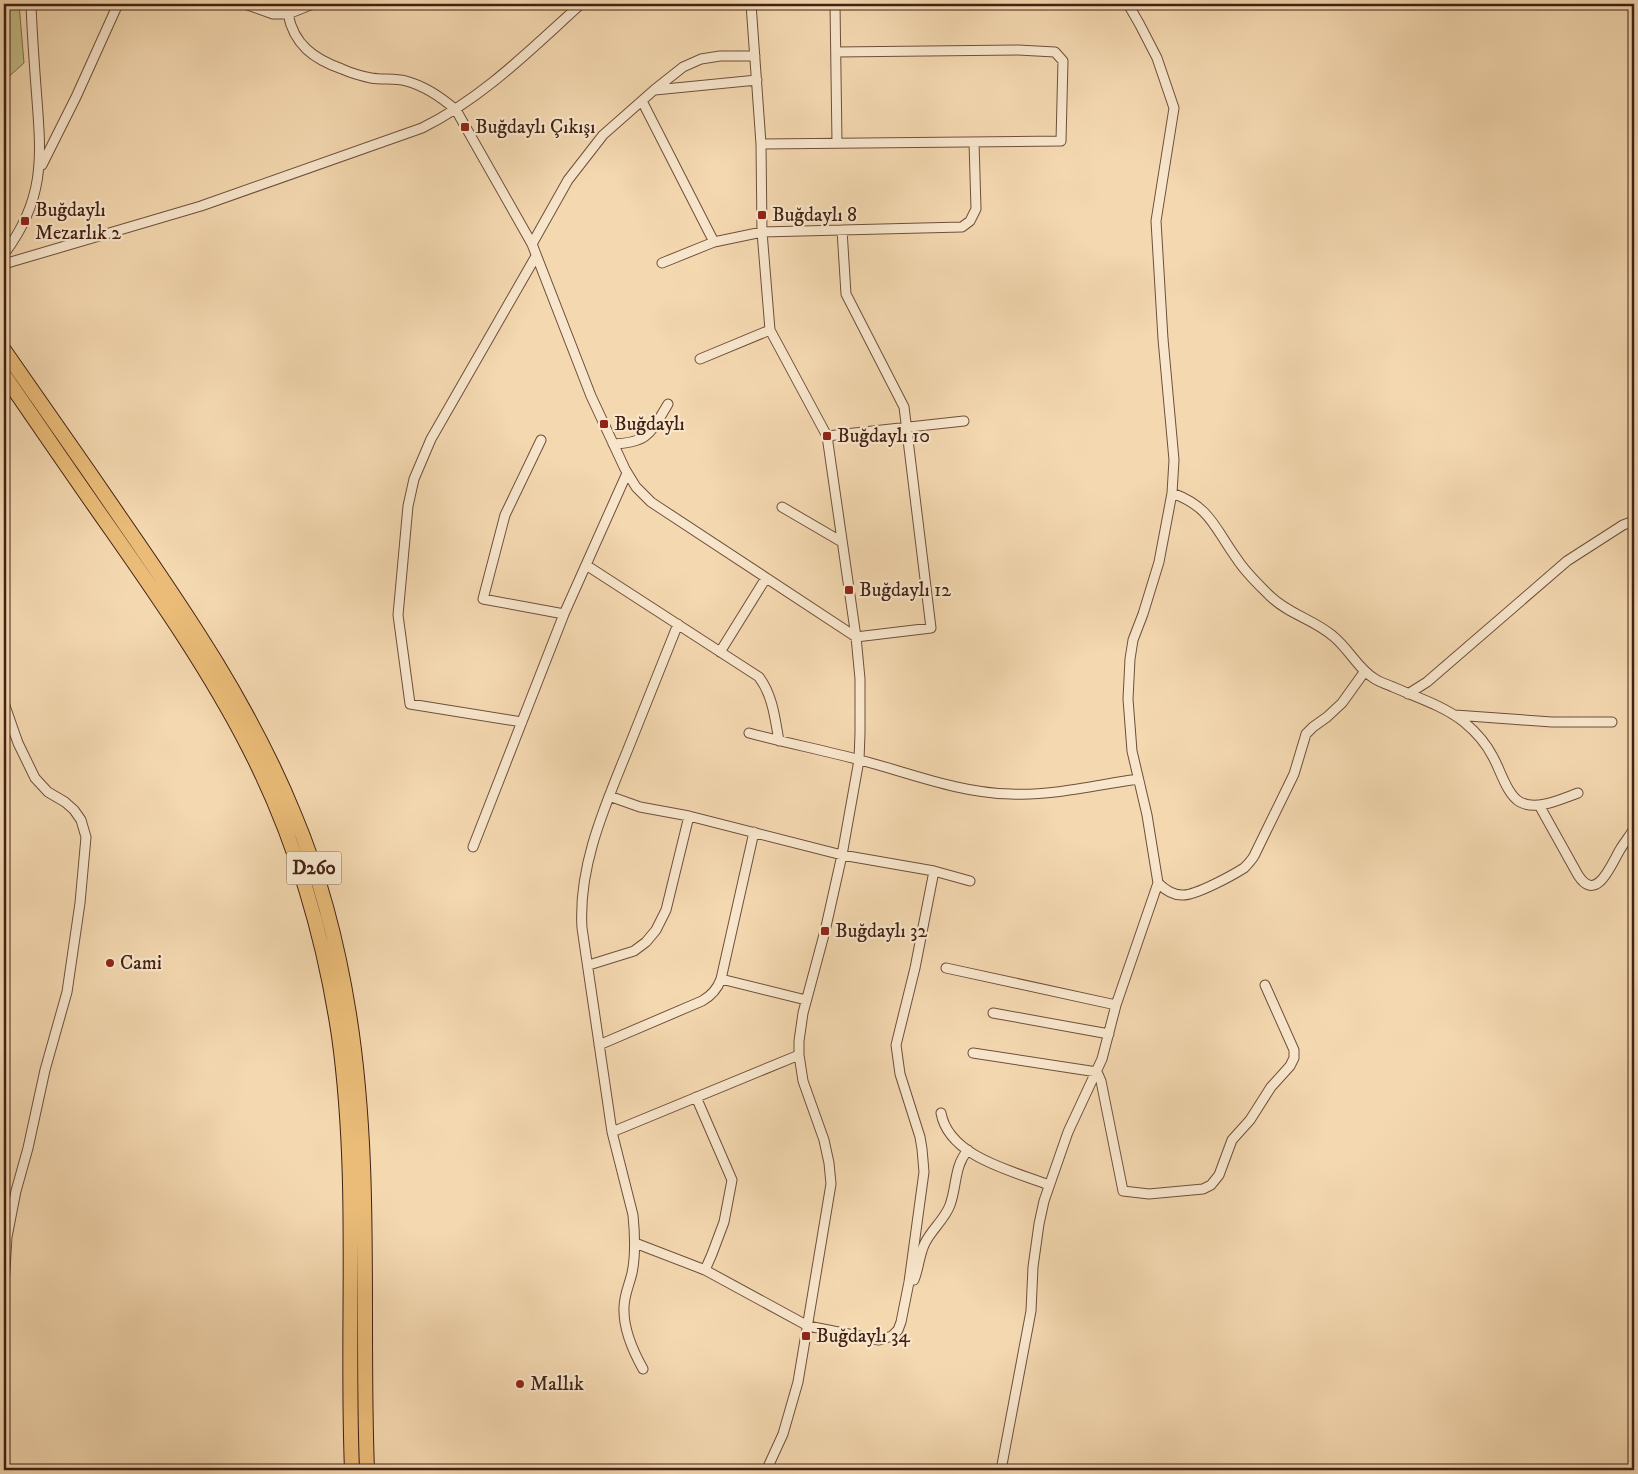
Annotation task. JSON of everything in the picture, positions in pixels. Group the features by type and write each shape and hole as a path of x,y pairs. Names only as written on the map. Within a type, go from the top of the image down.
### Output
{"highway":[{"name":"D260","path":"4,350 153,564 223,673 275,770 295,814 316,874 329,918 344,982 358,1082 363,1154 367,1470"},
{"name":"D260","path":"4,375 156,594 214,687 249,749 265,782 300,869 316,922 328,972 343,1074 350,1194 352,1470"}],"street":[{"path":"4,254 19,232 29,210 39,170 41,138 31,4"},
{"path":"39,170 80,88 118,4"},
{"path":"245,4 273,14 288,14 313,4"},
{"path":"4,264 201,206 405,135 439,120 487,88 581,4"},
{"path":"751,4 761,144 762,232 770,330 827,436 856,637 861,706 859,760 842,855 825,931 800,1027 799,1055 806,1093 824,1140 831,1184 802,1366 795,1397 783,1434 767,1469"},
{"path":"835,4 837,143"},
{"path":"1001,1470 1031,1311 1035,1246 1049,1185 1068,1132 1102,1059 1116,1004 1158,883 1147,815 1132,751 1128,699 1133,640 1159,562 1172,494 1174,460 1156,221 1174,108 1157,58 1128,4"},
{"path":"288,14 292,29 299,42 317,58 360,75 373,78 395,79 417,84 438,95 456,110 532,244 590,396 627,473 651,502 856,637 931,628 904,407 846,294 842,230"},
{"path":"761,144 1062,141 1063,61 1055,52 1018,50 836,52"},
{"path":"532,244 568,180 603,135 642,100 683,66 701,59 720,56 755,56"},
{"path":"654,90 757,80"},
{"path":"642,100 714,242"},
{"path":"662,263 714,242 762,232 956,228 966,224 973,217 976,209 974,142"},
{"path":"522,722 410,704 398,615 408,506 419,465 431,439 536,256"},
{"path":"700,359 770,330"},
{"path":"613,444 632,442 648,435 668,404"},
{"path":"827,436 964,421"},
{"path":"541,440 505,515 483,599 564,614"},
{"path":"473,847 564,614 627,473"},
{"path":"1172,494 1195,504 1208,516 1244,569 1271,597 1289,611 1333,635 1365,671 1377,680 1454,715 1470,728 1483,741 1514,798 1523,803 1539,805 1578,793"},
{"path":"782,507 842,542"},
{"path":"1408,694 1427,682 1567,561 1623,525 1634,521"},
{"path":"586,565 758,677 770,698 779,741"},
{"path":"720,652 766,578"},
{"path":"643,1369 630,1342 624,1311 625,1297 632,1271 635,1243 633,1215 612,1132 589,965 582,928 582,890 587,865 609,796 678,624"},
{"path":"1158,883 1173,894 1189,895 1240,870 1249,863 1294,774 1306,734 1342,703 1365,671"},
{"path":"4,703 18,743 35,778 48,792 74,810 81,820 86,837 80,903 67,992 45,1070 28,1148 14,1198 7,1236 4,1286"},
{"path":"1454,715 1552,722 1612,722"},
{"path":"750,733 975,791 1010,794 1046,793 1138,779"},
{"path":"609,796 640,807 689,816 842,855 934,871 970,881"},
{"path":"1539,805 1578,875 1589,884 1603,881 1634,829"},
{"path":"589,965 634,951 646,942 656,930 666,910 689,816"},
{"path":"600,1045 702,1001 712,994 721,980 754,832"},
{"path":"635,1243 704,1270 808,1326 879,1340 888,1338 895,1333 901,1322 909,1282 924,1162 920,1137 900,1074 896,1045 915,968 934,871"},
{"path":"946,968 1116,1004"},
{"path":"721,980 806,1000"},
{"path":"1096,1071 1101,1081 1123,1191 1149,1194 1208,1187 1217,1179 1232,1140 1250,1120 1271,1087 1290,1066 1294,1058 1294,1050 1265,985"},
{"path":"993,1013 1109,1034"},
{"path":"973,1053 1096,1071"},
{"path":"612,1132 799,1055"},
{"path":"696,1097 732,1180 724,1222 716,1246 704,1270"},
{"path":"941,1113 948,1132 956,1141 977,1157 1049,1185"},
{"path":"909,1282 915,1278 920,1255 926,1240 950,1207 957,1169 968,1150"}],"shaded area":[{"path":"4,4 19,4 24,63 4,81"}],"place":[{"name":"Buğdaylı Çıkışı","path":"465,127"},
{"name":"Buğdaylı 8","path":"762,215"},
{"name":"Buğdaylı Mezarlık 2","path":"25,221"},
{"name":"Buğdaylı","path":"604,424"},
{"name":"Buğdaylı 10","path":"827,436"},
{"name":"Buğdaylı 12","path":"849,590"},
{"name":"Buğdaylı 32","path":"825,931"},
{"name":"Cami","path":"110,963"},
{"name":"Buğdaylı 34","path":"806,1336"},
{"name":"Mallık","path":"520,1384"}]}
